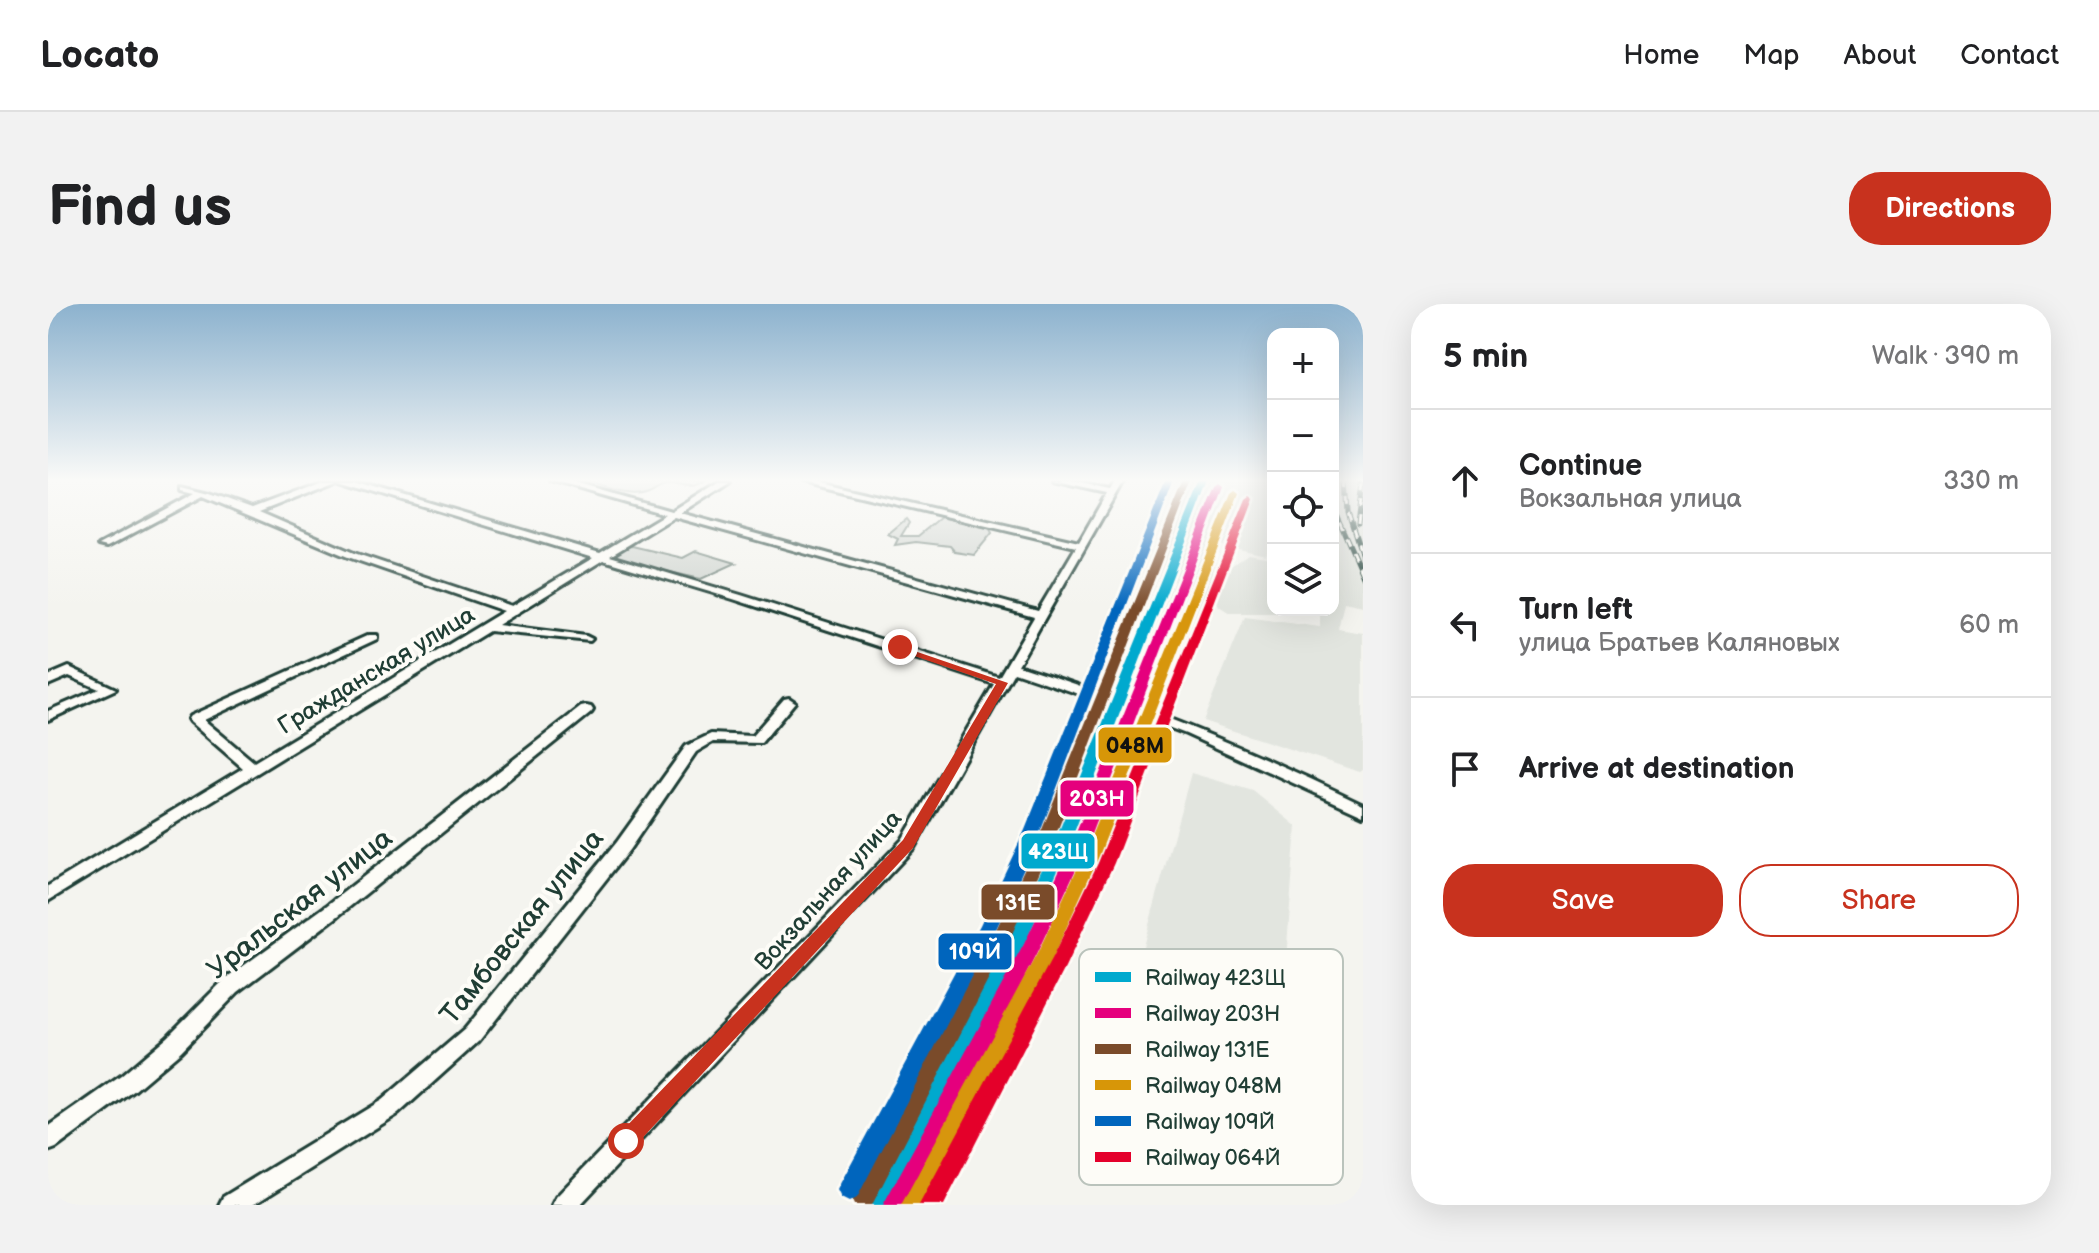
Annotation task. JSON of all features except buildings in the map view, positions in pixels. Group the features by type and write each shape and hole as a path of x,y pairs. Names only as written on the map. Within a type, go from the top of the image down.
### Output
{"street":[{"path":"104,545 145,523"},
{"path":"280,523 350,554 421,575 514,611"},
{"path":"486,523 900,647 1120,702 1363,810"},
{"name":"Гражданская улица","path":"48,894 656,523"},
{"path":"708,523 1040,615"},
{"path":"985,523 1081,545"},
{"name":"Вокзальная улица","path":"564,1205 908,844 1094,523"},
{"path":"488,627 586,639"},
{"path":"254,770 195,719 373,637"},
{"path":"48,681 69,671 110,689 48,716"},
{"name":"Тамбовская улица","path":"231,1205 390,1107 472,1035 623,846 691,749 711,738 756,740 789,702"},
{"name":"Уральская улица","path":"48,1140 128,1083 174,1044 231,986 332,911 586,710"}],"shaded area":[{"path":"901,523 909,523 901,536 918,536 934,523 970,523 989,527 992,533 974,555 955,552 950,546 916,542 895,545 898,539 888,534"},
{"path":"1175,523 1267,523 1266,555 1220,545 1211,580 1248,554 1267,557 1267,613 1230,613 1219,606 1210,583 1174,715 1112,694"},
{"path":"1339,523 1363,523 1363,606 1344,602 1338,629 1363,633 1363,770 1360,772 1203,721 1245,617 1320,627 1320,616 1339,616"},
{"path":"632,546 683,558 696,551 736,563 701,579 625,562 612,556 623,547"},
{"path":"1191,773 1253,791 1296,826 1287,949 1142,949"}],"railway":[{"path":"1340,523 1363,576"},
{"path":"1352,523 1363,559"}],"rail line":[{"name":"109Й","path":"849,1190 988,927 1033,830 1153,523"},
{"name":"131Е","path":"863,1198 1003,934 1047,837 1171,523"},
{"name":"423Щ","path":"877,1205 1017,941 1062,843 1188,523"},
{"name":"203Н","path":"895,1205 1031,948 1077,850 1206,523"},
{"name":"048М","path":"913,1205 1045,956 1091,856 1223,523"},
{"name":"064Й","path":"931,1205 1059,963 1106,863 1240,523"}],"route":[{"path":"626,1141 908,844 1003,683 900,647"}]}
